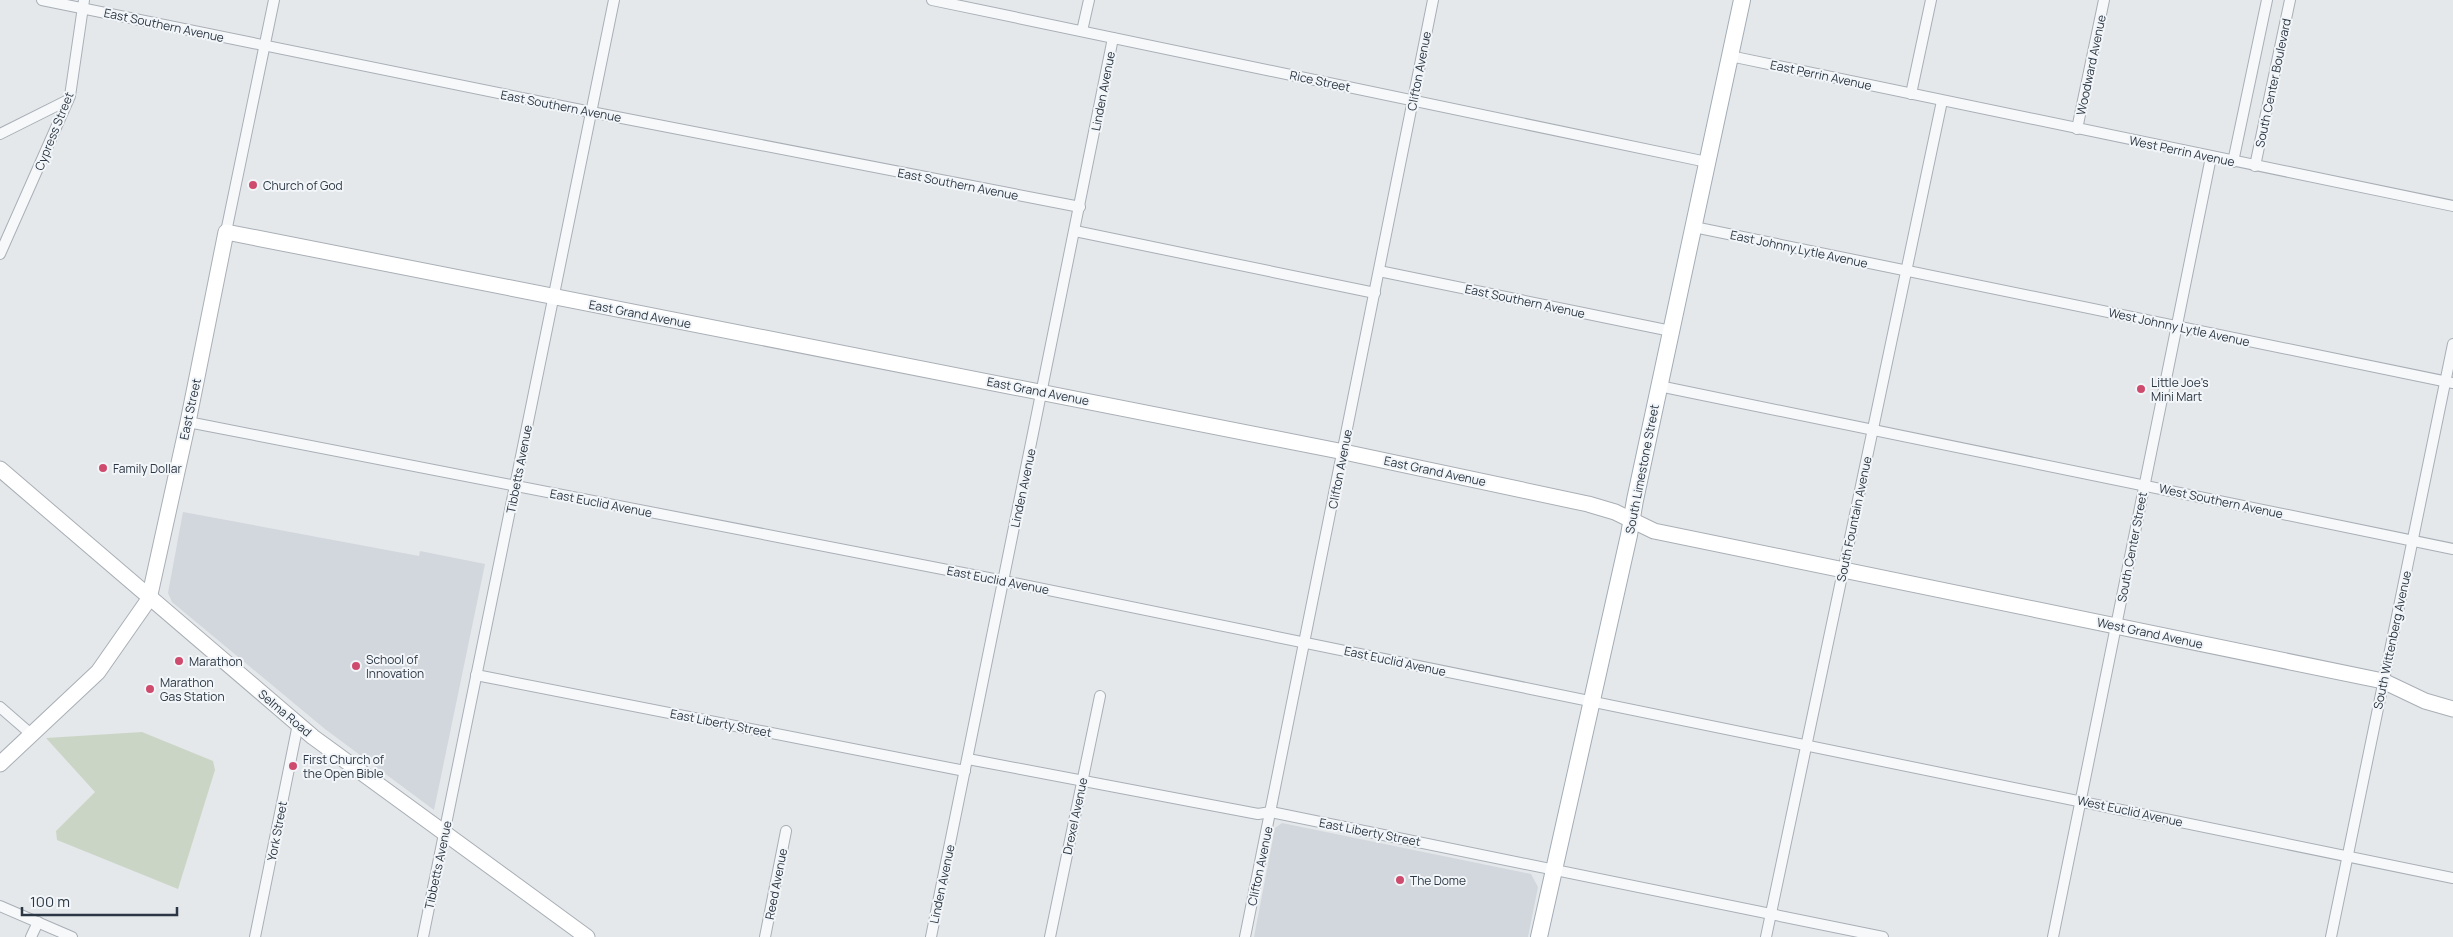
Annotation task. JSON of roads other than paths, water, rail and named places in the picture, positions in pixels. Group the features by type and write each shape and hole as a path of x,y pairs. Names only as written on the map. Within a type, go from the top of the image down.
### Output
{"main road":[{"name":"South Limestone Street","path":"1539,937 1632,520 1742,0"}],"street":[{"name":"East Southern Avenue","path":"42,0 83,4 264,46 1080,207"},
{"name":"East Street","path":"0,764 98,672 149,599 188,422 274,0"},
{"name":"Tibbetts Avenue","path":"423,937 614,0"},
{"name":"Rice Street","path":"932,0 1708,162"},
{"path":"1082,31 1089,0"},
{"name":"Clifton Avenue","path":"1245,937 1344,452 1433,0"},
{"path":"1911,94 1931,0"},
{"name":"Woodward Avenue","path":"2077,129 2104,0"},
{"name":"South Center Boulevard","path":"2233,162 2268,0"},
{"name":"South Center Boulevard","path":"2255,166 2290,0"},
{"name":"Cypress Street","path":"0,254 71,91 83,4"},
{"name":"Linden Avenue","path":"931,937 1076,231 1113,38"},
{"name":"East Perrin Avenue","path":"1730,56 1911,94"},
{"name":"West Perrin Avenue","path":"1911,94 2453,206"},
{"path":"0,134 68,100"},
{"name":"South Fountain Avenue","path":"1766,937 1942,101"},
{"name":"South Center Street","path":"2053,937 2211,157"},
{"name":"East Johnny Lytle Avenue","path":"1694,227 1905,271"},
{"path":"1076,231 1375,293"},
{"name":"East Grand Avenue","path":"226,232 1344,452 1588,504 1632,520 1654,531 1844,570"},
{"name":"East Southern Avenue","path":"1380,271 1671,331"},
{"name":"West Johnny Lytle Avenue","path":"1905,271 2449,382"},
{"name":"South Wittenberg Avenue","path":"2331,937 2412,540 2449,382 2453,344"},
{"path":"1659,386 1872,430"},
{"name":"East Euclid Avenue","path":"188,422 1004,581 1807,745"},
{"name":"West Southern Avenue","path":"1872,430 2453,549"},
{"name":"Selma Road","path":"0,469 149,599 298,724 585,936"},
{"name":"West Grand Avenue","path":"1844,570 2383,681 2425,701 2453,709"},
{"name":"East Liberty Street","path":"476,676 965,771"},
{"name":"Drexel Avenue","path":"1050,937 1100,696"},
{"path":"0,707 31,734"},
{"name":"York Street","path":"256,937 298,724"},
{"name":"West Euclid Avenue","path":"1807,745 2453,878"},
{"name":"East Liberty Street","path":"968,759 1258,814 1271,812 1883,937"},
{"name":"Reed Avenue","path":"765,937 786,831"},
{"path":"0,906 72,937"},
{"path":"31,937 38,922"}],"place":[{"name":"Church of God","path":"253,185"},
{"name":"Little Joe's Mini Mart","path":"2141,389"},
{"name":"Family Dollar","path":"103,468"},
{"name":"Marathon","path":"179,661"},
{"name":"School of Innovation","path":"356,666"},
{"name":"Marathon Gas Station","path":"150,689"},
{"name":"First Church of the Open Bible","path":"293,766"},
{"name":"The Dome","path":"1400,880"}]}
